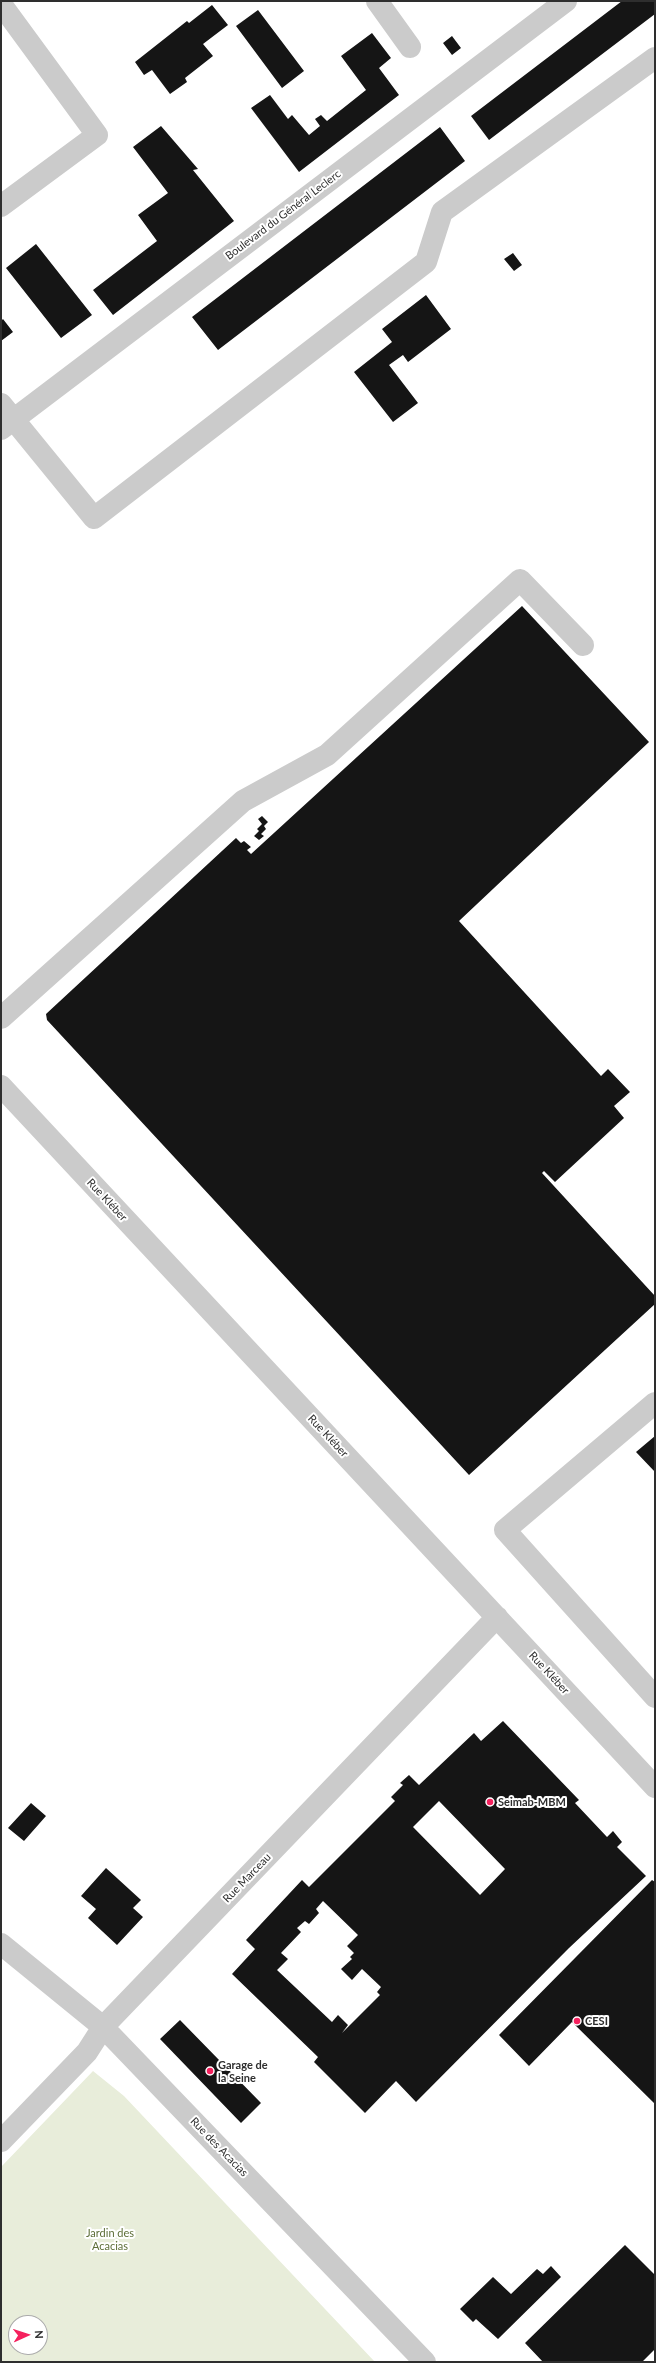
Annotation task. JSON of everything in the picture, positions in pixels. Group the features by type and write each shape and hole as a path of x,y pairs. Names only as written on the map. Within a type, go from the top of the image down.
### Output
{"street":[{"path":"377,1 410,47"},
{"name":"Boulevard du Général Leclerc","path":"5,417 566,1"},
{"path":"1,4 97,134 1,206"},
{"path":"5,417 94,518 426,262 442,212 655,58"},
{"path":"1,1018 242,801 327,755 520,580 583,646"},
{"name":"Rue Kléber","path":"1,1086 655,1787"},
{"path":"655,1403 505,1530 655,1698"},
{"name":"Rue Marceau","path":"1,2141 87,2052 103,2027 496,1617"},
{"name":"Rue des Acacias","path":"1,1944 103,2027 425,2362"}],"green space":[{"name":"Jardin des Acacias","path":"93,2071 124,2096 375,2362 1,2362 1,2167"}],"building":[{"path":"622,1 655,1 655,14 489,140 471,116"},
{"path":"212,5 228,25 203,44 213,56 185,78 187,82 170,94 152,70 144,75 135,62 187,21 189,23"},
{"path":"258,10 304,71 282,88 236,26"},
{"path":"372,33 391,58 379,68 399,95 299,172 251,108 270,95 288,119 292,115 309,135 320,126 315,119 321,115 327,121 366,90 341,56"},
{"path":"452,36 461,48 452,55 443,43"},
{"path":"161,126 198,169 193,170 234,221 113,315 93,290 157,241 138,215 168,193 133,147"},
{"path":"440,127 465,161 218,350 192,317"},
{"path":"36,244 92,315 61,338 6,268"},
{"path":"513,253 522,265 514,271 504,259"},
{"path":"426,295 451,329 408,362 403,355 389,365 418,403 393,422 354,372 392,342 382,329"},
{"path":"3,319 13,332 1,341 1,321"},
{"path":"522,606 649,742 459,921 601,1076 608,1069 630,1092 614,1106 624,1118 555,1182 544,1171 542,1173 655,1296 655,1304 469,1475 47,1020 46,1014 236,838 241,843 244,841 251,847 247,850 251,854"},
{"path":"262,816 268,822 264,826 266,829 261,834 264,836 259,840 254,836 259,831 257,829 262,824 258,819"},
{"path":"655,1436 655,1472 636,1452"},
{"path":"503,1721 579,1800 575,1803 607,1837 613,1831 622,1842 617,1847 646,1876 569,1948 416,2102 396,2081 365,2113 314,2062 318,2057 232,1974 255,1949 246,1940 302,1880 309,1887 395,1801 391,1797 403,1785 400,1783 409,1775 419,1785 474,1733 481,1741","holes":["439,1801 505,1869 480,1895 413,1827","323,1901 358,1935 347,1946 354,1953 350,1957 352,1959 341,1969 352,1980 362,1969 381,1987 377,1992 380,1995 342,2033 348,2025 338,2015 332,2022 277,1970 288,1959 281,1953 301,1932 297,1928 305,1921 309,1924 319,1913 316,1909"]},
{"path":"31,1803 46,1816 24,1841 8,1828"},
{"path":"106,1868 141,1900 133,1908 143,1917 117,1945 88,1918 96,1909 81,1896"},
{"path":"652,1880 655,1882 655,2104 572,2022 529,2066 499,2035"},
{"name":"Garage de la Seine","path":"180,2020 261,2103 241,2123 160,2039"},
{"path":"625,2245 655,2275 655,2349 642,2362 543,2362 525,2343"},
{"path":"551,2266 561,2277 498,2339 476,2319 473,2322 460,2309 493,2277 511,2294 537,2269 543,2274"}],"place":[{"name":"Seimab-MBM","path":"490,1802"},
{"name":"CESI","path":"577,2021"},
{"name":"Garage de la Seine","path":"210,2071"}]}
